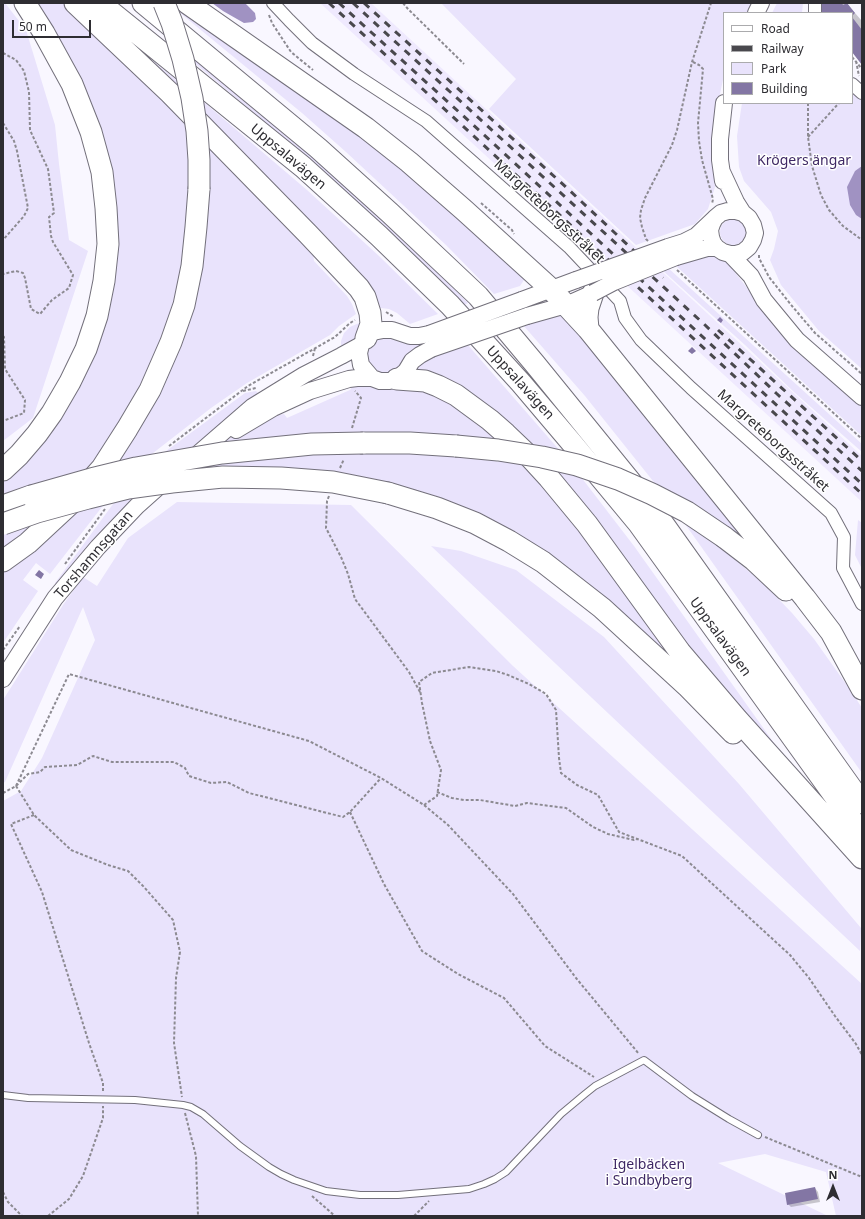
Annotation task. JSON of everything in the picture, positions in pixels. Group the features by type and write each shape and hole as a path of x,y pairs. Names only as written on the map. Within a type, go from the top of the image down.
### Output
{"highway":[{"path":"3,470 19,455 52,413 70,382 83,355 97,316 104,281 108,244 102,172 91,132 72,84 44,33 25,3"},
{"path":"75,3 170,93 359,288 365,298 370,313 370,324 364,341"},
{"name":"Uppsalavägen","path":"100,3 303,167 379,236 439,295 506,366 572,442 638,524 862,834"},
{"name":"Uppsalavägen","path":"143,3 318,148 478,296 652,508 862,803"},
{"path":"3,562 28,543 70,504 102,468 150,390 171,342 184,305 192,266 199,189 199,160 197,131 192,98 183,59 164,3"},
{"path":"187,3 366,128 409,162 464,210 566,305 588,329 805,598 831,632 862,690"},
{"path":"588,329 588,308 593,293"},
{"path":"397,380 425,381 456,395 490,420 527,454 587,524 680,652 737,719 862,858"},
{"path":"3,506 31,496 136,468 222,453 312,444 410,443 498,450 542,457 612,477 652,494 686,512 724,537 754,560 787,591 812,619 862,690"},
{"path":"3,524 44,510 128,488 223,477 281,478 333,482 388,493 437,508 475,523 509,541 543,562 602,608 687,686 862,868"}],"street":[{"name":"Margreteborgsstråket","path":"273,3 312,43 354,74 426,121 569,247 620,301 625,318 641,340 691,388 831,513 844,537 843,568 862,604"},
{"path":"756,12 761,3"},
{"path":"853,85 862,93"},
{"path":"430,341 566,305 593,293 672,252 684,242 696,236 716,214 724,202 720,160 720,139 724,104"},
{"path":"722,172 736,202 753,225 754,249"},
{"path":"716,214 728,211 743,213"},
{"path":"716,214 710,230 713,243 752,276"},
{"path":"397,380 406,371 412,361 420,355 430,341 550,289 672,252 707,248 736,254 754,249"},
{"path":"754,249 748,255 752,276 764,300 797,340 862,397"},
{"name":"Torshamnsgatan","path":"3,679 55,598 98,548 137,506 252,407 304,375 342,356 364,341 373,332 392,330 410,336 419,336 430,341"},
{"path":"364,341 359,353 361,365 372,378"},
{"name":"Torshamnsgatan","path":"205,448 274,408 310,391 349,379 372,378 380,381 397,380"}],"lane":[{"path":"3,1094 28,1098 103,1098 183,1105 203,1114 240,1146 269,1167 294,1180 326,1191 360,1195 398,1195 469,1189 484,1184 506,1172 561,1114 585,1094 602,1082 644,1060 692,1096 728,1119 758,1135"}],"path":[{"path":"403,3 464,64"},
{"path":"3,53 16,60 24,71 29,92 30,130 48,168 54,213 49,217 51,236 53,242 73,275 69,288 52,300 40,314 31,309 23,273 16,271 3,275"},
{"path":"853,58 862,69"},
{"path":"692,62 700,65 703,69 698,123 699,141 702,160 716,214"},
{"path":"808,104 808,138 812,166 821,195 829,210 843,226 862,240"},
{"path":"808,138 838,104"},
{"path":"3,123 14,141 17,151 28,208 24,216 3,240"},
{"path":"754,249 769,278 792,306 816,332 862,374"},
{"path":"3,336 5,369 25,400 24,413 3,421"},
{"path":"310,359 313,357 315,348"},
{"path":"241,391 258,388"},
{"path":"331,493 327,501 326,528 342,557 354,599 409,672 421,694"},
{"path":"424,804 437,796 441,770 430,741 419,682 432,673 469,667 496,671 529,684 546,694 556,710 561,773 577,785 598,795 619,832 682,856 790,955 809,978 856,1044 862,1055"},
{"path":"16,786 69,674 309,741 381,778 424,804 448,825 513,894 576,978 644,1060"},
{"path":"3,793 16,786 28,774 40,772 45,766 77,765 93,756 112,762 174,762 185,768 189,776 211,783 227,782 249,793 343,817 350,812 381,778"},
{"path":"16,786 34,815 71,850 108,865 128,871 144,887 172,920 180,952 176,978 174,1043 183,1105 196,1156 198,1216"},
{"path":"437,792 452,798 464,800 480,800 515,806 527,803 566,808 593,827 608,834 634,840 638,839"},
{"path":"350,812 384,884 422,951 458,974 504,998 545,1046 602,1082"},
{"path":"34,815 11,824 42,892 103,1084 103,1118 83,1176 69,1199 48,1216"},
{"path":"758,1135 862,1177"},
{"path":"414,1216 438,1191"},
{"path":"3,1192 8,1202 22,1216"},
{"path":"311,1195 335,1216"}],"shaded area":[{"path":"212,3 245,3 255,13 256,19 253,22 244,23"},
{"path":"320,3 371,3 862,456 862,502"},
{"path":"862,166 862,219 856,215 850,205 847,187 855,171"}],"green space":[{"path":"3,3 5,3 26,30 55,125 69,240 88,251 33,418 3,441"},
{"path":"32,3 65,3 186,116 189,143 190,189 186,237 172,307 159,345 142,384 118,426 88,471 3,497 3,478 78,382 112,197"},
{"path":"172,3 177,3 373,140 526,277 520,286 494,294 446,245 346,152 302,113 174,8"},
{"path":"441,3 755,3 750,12 723,12 723,80 717,108 714,157 715,187 708,209 695,224 636,245 489,109 516,79"},
{"path":"777,3 803,3 802,12 772,12"},
{"path":"113,29 179,82 183,99"},
{"path":"189,52 360,197 420,254 468,303 464,305 293,146 191,60"},
{"name":"Krögers ängar","path":"853,93 862,101 862,369 819,331 781,285 770,260 778,231 771,212 744,181 739,167 737,136 742,104 853,104"},
{"path":"199,98 307,190 379,256 438,314 410,324 397,313 389,309 375,308 202,117"},
{"path":"205,135 313,253 314,261 347,296 356,314 339,326 330,335 247,383 211,408 148,457 113,464 173,357"},
{"path":"733,219 742,223 746,232 742,241 733,245 724,241 720,232 724,223"},
{"path":"703,255 714,255 722,259 730,266 772,322 793,347 862,406 862,436 675,265"},
{"path":"667,267 862,444 862,452 795,393 745,345 661,269"},
{"path":"560,313 585,339 761,552 657,486 585,396 523,325"},
{"path":"366,320 361,333 352,343 341,347 341,341 344,333 350,327"},
{"path":"380,338 391,339 409,344 425,341 426,343 405,358 398,368 386,373 374,369 369,363 367,357 370,345"},
{"path":"467,344 561,452 527,445 412,374 418,365 427,359"},
{"path":"361,383 386,390 397,388 428,387 509,443 221,444 251,425 273,416 284,414 287,418 350,390 353,386"},
{"path":"256,391 258,393 251,402 225,420 190,449 162,454 245,393"},
{"path":"380,450 531,465 706,697 450,504 186,472 196,464 243,457"},
{"path":"550,469 581,477 634,546 791,767 692,654"},
{"path":"136,495 56,584 55,583 116,500"},
{"name":"Igelbäcken i Sundbyberg","path":"177,502 351,505 513,666 862,984 862,1216 836,1216 826,1172 765,1154 718,1163 828,1216 3,1216 3,801 21,791 42,758 95,640 83,607 5,782 3,783 3,700 63,605 83,577 97,586 128,538"},
{"path":"105,503 50,574 36,563 23,580 38,591 3,643 3,573 27,556 74,511"},
{"path":"858,520 862,523 862,569 855,555"},
{"path":"38,522 11,543 3,549 3,534"},
{"path":"685,524 719,546 765,585 814,639 851,691 862,708 862,773"},
{"path":"431,546 461,551 516,570 604,637 739,784 861,928 860,951"}],"building":[{"path":"819,3 842,3 843,5 847,3 855,13 853,15 853,12 821,12 818,9"},
{"path":"853,18 862,30 862,65 853,53"},
{"path":"720,317 723,320 721,323 717,320"},
{"path":"692,347 696,351 692,354 688,351"},
{"path":"39,570 44,574 41,579 35,575"},
{"path":"815,1187 818,1199 787,1205 785,1193"}],"railway":[{"path":"329,3 862,494"},
{"path":"339,3 862,484"},
{"path":"353,3 704,324 776,393 862,471"},
{"path":"364,3 663,278"},
{"path":"718,330 862,461"}]}
